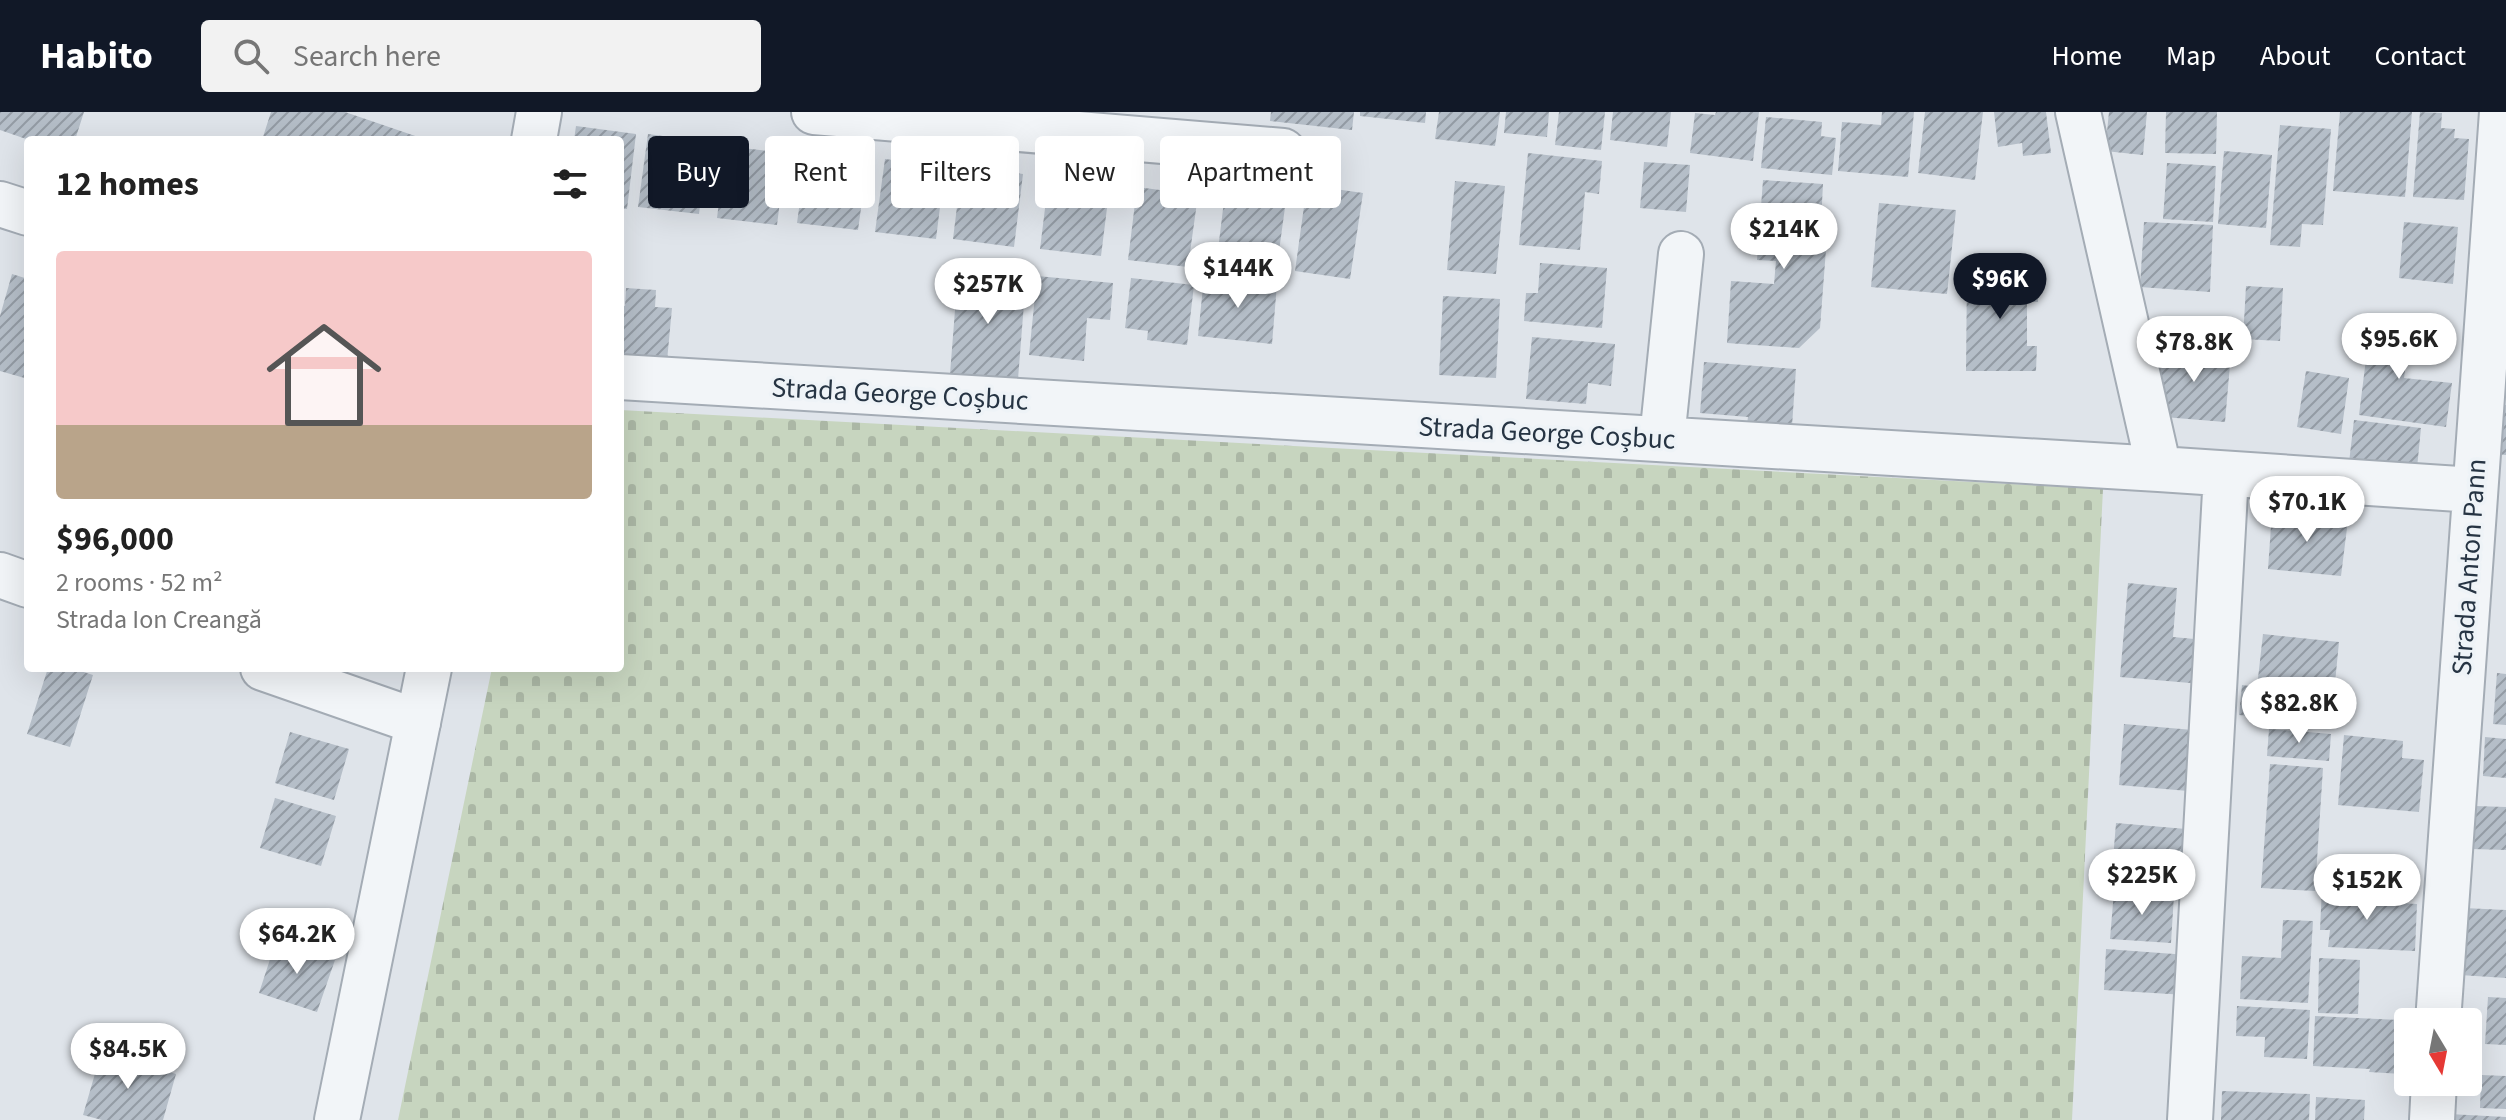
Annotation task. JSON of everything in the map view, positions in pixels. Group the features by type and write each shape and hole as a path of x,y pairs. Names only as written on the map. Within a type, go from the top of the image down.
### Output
{"street":[{"path":"535,136 539,112"},
{"path":"814,112 1160,141"},
{"path":"2078,112 2159,469"},
{"name":"Strada Anton Pann","path":"2439,1008 2502,112"},
{"path":"0,204 24,212"},
{"path":"1662,439 1681,254"},
{"name":"Strada George Coșbuc","path":"624,377 2474,490"},
{"path":"2190,1120 2226,474"},
{"path":"0,575 24,584"},
{"path":"274,672 418,722"},
{"path":"337,1120 428,672"},
{"path":"2432,1120 2433,1096"}],"green space":[{"path":"624,410 2103,489 2072,1120 398,1120 491,672 624,672"}],"building":[{"path":"0,112 84,112 76,136 24,138 0,130"},
{"path":"271,112 345,112 415,136 263,136"},
{"path":"1271,112 1354,112 1352,130 1270,121"},
{"path":"1360,112 1426,112 1425,123 1360,116"},
{"path":"1439,112 1500,112 1495,146 1435,139"},
{"path":"1506,112 1549,112 1547,137 1504,133"},
{"path":"1559,112 1605,112 1601,150 1555,145"},
{"path":"1613,112 1671,112 1667,147 1610,140"},
{"path":"1716,112 1759,112 1753,161 1690,153 1695,113 1715,115"},
{"path":"1882,112 1914,112 1908,177 1838,171 1842,122 1881,125"},
{"path":"1925,112 1983,112 1975,180 1918,173"},
{"path":"1994,112 2046,112 2051,153 2023,156 2022,143 1998,147"},
{"path":"2109,112 2147,112 2143,155 2105,151"},
{"path":"2166,112 2217,112 2216,154 2165,153"},
{"path":"2340,112 2412,112 2405,197 2333,191"},
{"path":"2420,112 2442,113 2441,128 2455,129 2454,138 2469,139 2464,200 2413,197"},
{"path":"1766,117 1822,122 1821,136 1836,138 1832,175 1761,168"},
{"path":"2280,125 2331,129 2323,225 2302,224 2300,247 2270,245"},
{"path":"576,126 636,134 627,209 624,209 624,136 575,136"},
{"path":"648,134 663,136 648,136 648,208 700,208 699,214 638,207"},
{"path":"749,149 765,151 765,208 779,208 777,225 717,218 718,208 749,208"},
{"path":"2224,151 2272,155 2266,228 2218,224"},
{"path":"1528,153 1602,161 1599,194 1585,192 1580,250 1519,245"},
{"path":"885,159 891,160 891,208 940,208 936,239 875,232"},
{"path":"1644,162 1690,165 1686,212 1640,208"},
{"path":"2167,163 2216,166 2213,222 2163,219"},
{"path":"1019,173 1023,174 1019,206"},
{"path":"1763,180 1823,184 1821,222 1828,223 1820,328 1799,348 1727,343 1731,281 1774,284 1776,261 1757,260"},
{"path":"1455,181 1505,186 1496,274 1447,270"},
{"path":"1144,188 1160,190 1160,208 1196,208 1188,267 1128,260 1134,208 1144,208"},
{"path":"1341,190 1363,193 1350,279 1295,271 1304,208 1341,208"},
{"path":"1879,203 1956,210 1947,294 1871,287"},
{"path":"799,208 861,208 858,230 797,223"},
{"path":"957,208 1019,208 1014,247 953,239"},
{"path":"1045,208 1107,208 1101,256 1040,249"},
{"path":"1223,208 1285,208 1276,273 1216,266"},
{"path":"2144,222 2213,225 2210,292 2140,287"},
{"path":"2404,222 2458,227 2453,284 2399,278"},
{"path":"1540,263 1607,268 1602,328 1524,321 1526,293 1538,293"},
{"path":"958,272 1026,278 1018,379 950,374"},
{"path":"1967,272 2038,273 2038,302 2027,302 2027,346 2037,346 2036,371 1966,371"},
{"path":"12,274 24,278 24,378 0,371 0,316"},
{"path":"1037,276 1113,283 1110,320 1087,318 1084,361 1029,355"},
{"path":"1204,277 1277,284 1272,344 1198,336"},
{"path":"1131,278 1194,285 1187,345 1147,340 1148,331 1125,328"},
{"path":"2246,286 2283,288 2280,341 2243,339"},
{"path":"626,288 656,290 655,307 672,308 667,361 624,357"},
{"path":"1443,296 1500,299 1496,378 1439,375"},
{"path":"2371,319 2411,324 2404,378 2452,383 2446,427 2359,415"},
{"path":"1532,337 1615,344 1611,386 1588,383 1586,404 1526,399"},
{"path":"2156,348 2231,353 2225,422 2164,417"},
{"path":"1704,362 1796,369 1792,426 1747,424 1748,417 1700,413"},
{"path":"2306,371 2349,378 2341,434 2297,427"},
{"path":"2499,404 2506,405 2506,455 2494,454"},
{"path":"2354,420 2421,428 2416,478 2348,471"},
{"path":"2272,512 2348,520 2341,576 2268,569"},
{"path":"2128,583 2177,588 2173,637 2205,640 2202,684 2120,677"},
{"path":"2263,634 2339,642 2331,724 2239,715 2242,685 2257,687"},
{"path":"47,672 93,675 70,747 27,734"},
{"path":"2497,673 2506,674 2506,725 2493,724"},
{"path":"2124,724 2193,730 2188,791 2119,785"},
{"path":"2269,729 2331,734 2329,761 2267,756"},
{"path":"290,732 349,749 334,800 275,783"},
{"path":"2344,735 2403,741 2402,758 2424,760 2419,812 2338,805"},
{"path":"2485,737 2506,739 2506,778 2483,776"},
{"path":"2270,764 2323,768 2315,891 2261,888"},
{"path":"275,798 336,816 321,866 260,848"},
{"path":"2475,806 2506,807 2506,850 2472,849"},
{"path":"2116,823 2186,829 2182,889 2111,884"},
{"path":"2322,887 2349,888 2348,900 2417,904 2415,951 2328,947 2330,930 2320,930"},
{"path":"2114,891 2174,895 2171,943 2110,939"},
{"path":"2464,908 2506,910 2506,978 2460,975"},
{"path":"2283,920 2313,921 2308,1003 2240,999 2242,956 2281,958"},
{"path":"276,941 335,960 317,1012 259,993"},
{"path":"2106,949 2188,955 2186,995 2104,990"},
{"path":"2319,958 2360,960 2358,1014 2318,1013"},
{"path":"2488,997 2506,998 2506,1045 2485,1044"},
{"path":"2237,1006 2310,1010 2307,1059 2264,1057 2265,1037 2236,1036"},
{"path":"2315,1016 2394,1020 2394,1074 2313,1066"},
{"path":"101,1053 176,1074 163,1120 102,1120 83,1115"},
{"path":"2482,1075 2506,1076 2506,1109 2480,1108"},
{"path":"2222,1091 2310,1094 2309,1120 2221,1120"},
{"path":"2316,1097 2365,1100 2364,1120 2315,1120"},
{"path":"2449,1114 2506,1117 2506,1120 2449,1120"}]}
